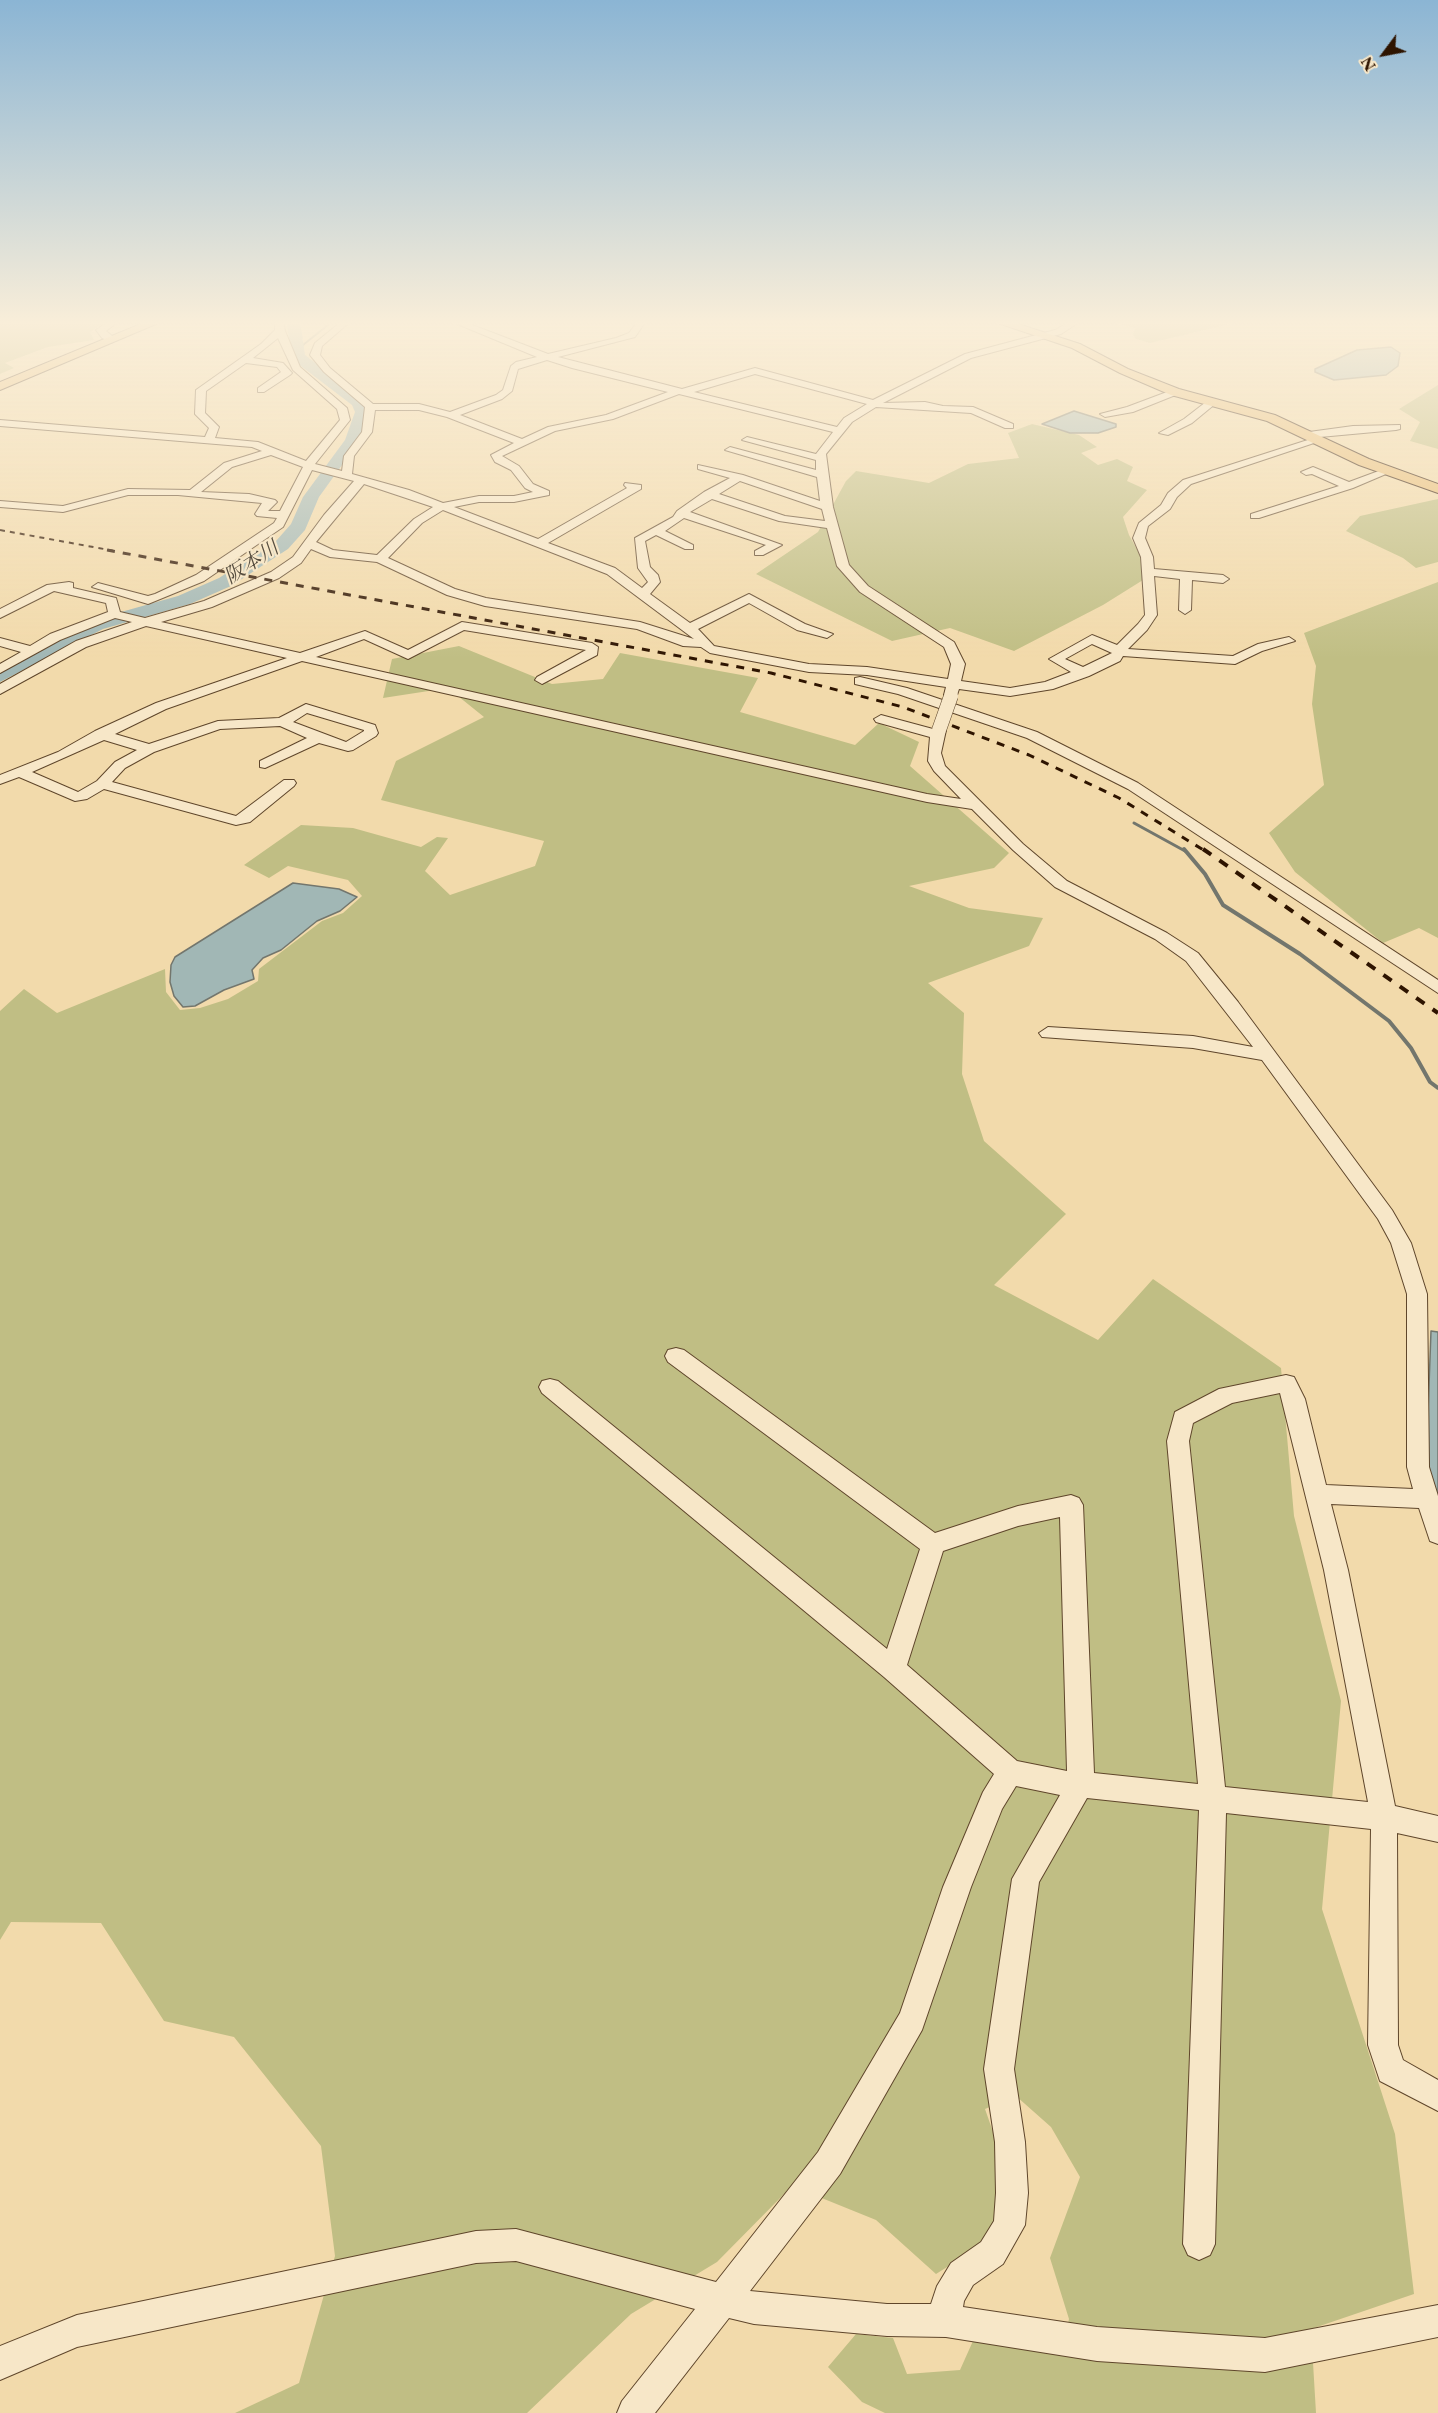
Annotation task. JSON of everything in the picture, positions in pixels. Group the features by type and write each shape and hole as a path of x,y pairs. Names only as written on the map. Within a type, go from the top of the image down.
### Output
{"main road":[{"path":"1303,434 1388,471 1438,489"}],"street":[{"path":"139,434 254,444 312,466 363,479 441,506 611,571 689,628 702,643 718,651 809,668 834,669 953,690 1010,692 1048,686 1084,673 1115,658 1126,641 1143,627 1151,615 1147,557 1139,538 1143,525 1166,507 1172,495 1186,482 1313,438 1337,434"},
{"path":"209,439 211,434"},
{"path":"0,614 56,588 79,584 148,600 200,578 279,525 312,466 335,434"},
{"path":"343,474 349,456 366,434"},
{"path":"499,434 521,442"},
{"path":"380,559 404,538 418,521 441,506 479,499 532,496 545,493 529,486 515,468 499,460 496,455 541,434"},
{"path":"836,434 821,458 826,507 838,558 851,578 949,645 958,664 953,690 939,733 935,761 975,805 1061,884 1161,936 1192,957 1268,1055 1385,1215 1401,1243 1412,1270 1417,1294 1418,1467 1438,1534"},
{"path":"747,440 821,458"},
{"path":"730,450 822,475"},
{"path":"193,493 228,465 272,451"},
{"path":"702,467 739,477 826,507"},
{"path":"1306,472 1313,470 1349,486"},
{"path":"1255,516 1388,471"},
{"path":"644,594 654,582 652,575 644,568 639,540 678,519 681,513 708,494 739,477"},
{"path":"0,690 81,644 208,604 258,583 297,560 311,544 328,517 363,479"},
{"path":"539,543 637,487 629,485"},
{"path":"0,504 63,508 128,492 193,493 217,497 249,497 271,502 264,507 261,514 285,515"},
{"path":"708,494 783,519 831,525"},
{"path":"525,508 517,505 532,496"},
{"path":"681,513 776,545 759,553"},
{"path":"656,531 689,547"},
{"path":"311,544 330,553 380,559 468,598 517,608 622,622 688,643 702,643"},
{"path":"1148,572 1224,579"},
{"path":"1185,610 1186,576"},
{"path":"56,588 112,601 114,614"},
{"path":"689,628 749,598 801,627 827,634"},
{"path":"0,669 29,650 71,630 114,614 927,798 975,805"},
{"path":"0,780 21,773 100,734 187,696 365,635 408,655 462,626 592,647 592,652 542,680"},
{"path":"1084,673 1055,659 1092,639 1121,652 1235,660 1258,648 1289,641"},
{"path":"0,642 29,650"},
{"path":"834,669 837,674 846,677 902,691 1021,731 1132,786 1438,988"},
{"path":"21,773 75,796 82,796 102,784 120,765 149,749 218,725 282,722 318,738 348,747 371,733 370,728 306,708 282,722"},
{"path":"881,719 939,733"},
{"path":"100,734 149,749"},
{"path":"265,764 318,738"},
{"path":"102,784 236,821 245,819 289,783"},
{"path":"1048,1033 1193,1042 1268,1055"},
{"path":"676,1356 933,1545"},
{"path":"1199,2244 1213,1798 1178,1441 1183,1418 1227,1395 1286,1383 1294,1399 1319,1494 1384,1817 1383,2045 1391,2070 1438,2096"},
{"path":"550,1387 893,1669 1010,1772 1065,1783 1384,1817 1438,1829"},
{"path":"1319,1494 1427,1499"},
{"path":"893,1669 933,1545 961,1533 1018,1516 1071,1505 1080,1784 1026,1880 999,2069 1010,2142 1012,2193 1009,2225 992,2253 962,2274 948,2297 946,2321"},
{"path":"634,2413 829,2163 912,2020 957,1887 992,1801 1010,1772"},
{"path":"0,2363 77,2331 476,2247 516,2245 754,2308 887,2320 946,2321 1097,2344 1265,2355 1438,2321"}],"shaded area":[{"path":"1008,434 1073,434 1097,447 1081,453 1098,465 1117,459 1133,467 1127,481 1147,490 1123,517 1129,535 1151,575 1103,605 1014,651 950,628 892,641 756,574 818,532 846,481 856,471 929,483 968,464 1019,458"},
{"path":"1414,434 1438,434 1438,449 1410,441"},
{"path":"1438,499 1438,562 1416,568 1403,558 1346,531 1360,516"},
{"path":"1438,582 1438,938 1419,928 1383,943 1295,872 1269,833 1324,785 1312,704 1316,666 1304,633"},
{"path":"459,646 552,684 603,679 620,653 758,678 740,712 855,745 879,723 919,742 910,766 1009,853 994,868 909,886 969,908 1043,918 1029,946 928,983 964,1013 962,1074 984,1141 1066,1214 994,1285 1098,1340 1153,1279 1281,1368 1294,1516 1341,1701 1322,1909 1395,2134 1414,2294 1311,2329 1316,2413 885,2413 862,2402 828,2367 856,2334 893,2338 907,2374 960,2370 977,2332 1063,2345 1069,2319 1050,2258 1080,2177 1051,2127 1016,2096 985,2109 1000,2152 1003,2191 993,2229 982,2245 936,2274 876,2220 792,2186 717,2262 631,2314 527,2413 235,2413 299,2383 335,2256 321,2146 234,2037 164,2021 101,1923 11,1922 0,1940 0,1011 24,989 57,1013 165,969 166,992 180,1010 200,1008 228,999 258,981 259,969 322,921 343,913 362,896 348,880 288,866 269,878 244,865 301,825 353,828 421,847 437,837 448,838 425,871 450,895 535,866 544,841 381,800 396,761 484,717 448,688 383,698 392,659"}],"water":[{"path":"293,883 339,889 357,897 340,911 317,921 281,950 263,958 252,970 254,979 224,990 195,1006 183,1007 174,996 170,982 171,965 175,957"},
{"path":"1431,1331 1438,1332 1438,1506 1429,1475 1427,1440"}],"waterway":[{"name":"阪本川","path":"0,676 96,625 184,600 225,582 282,545 299,526 311,497 354,434"},
{"path":"1134,823 1185,851"},
{"path":"1184,849 1205,874 1223,905 1300,954 1389,1021 1411,1048 1430,1082 1438,1088"}],"railway":[{"path":"0,530 115,551"},
{"path":"107,550 771,673 903,707 1029,755 1119,798 1205,851"},
{"path":"1203,849 1438,1013"}]}
